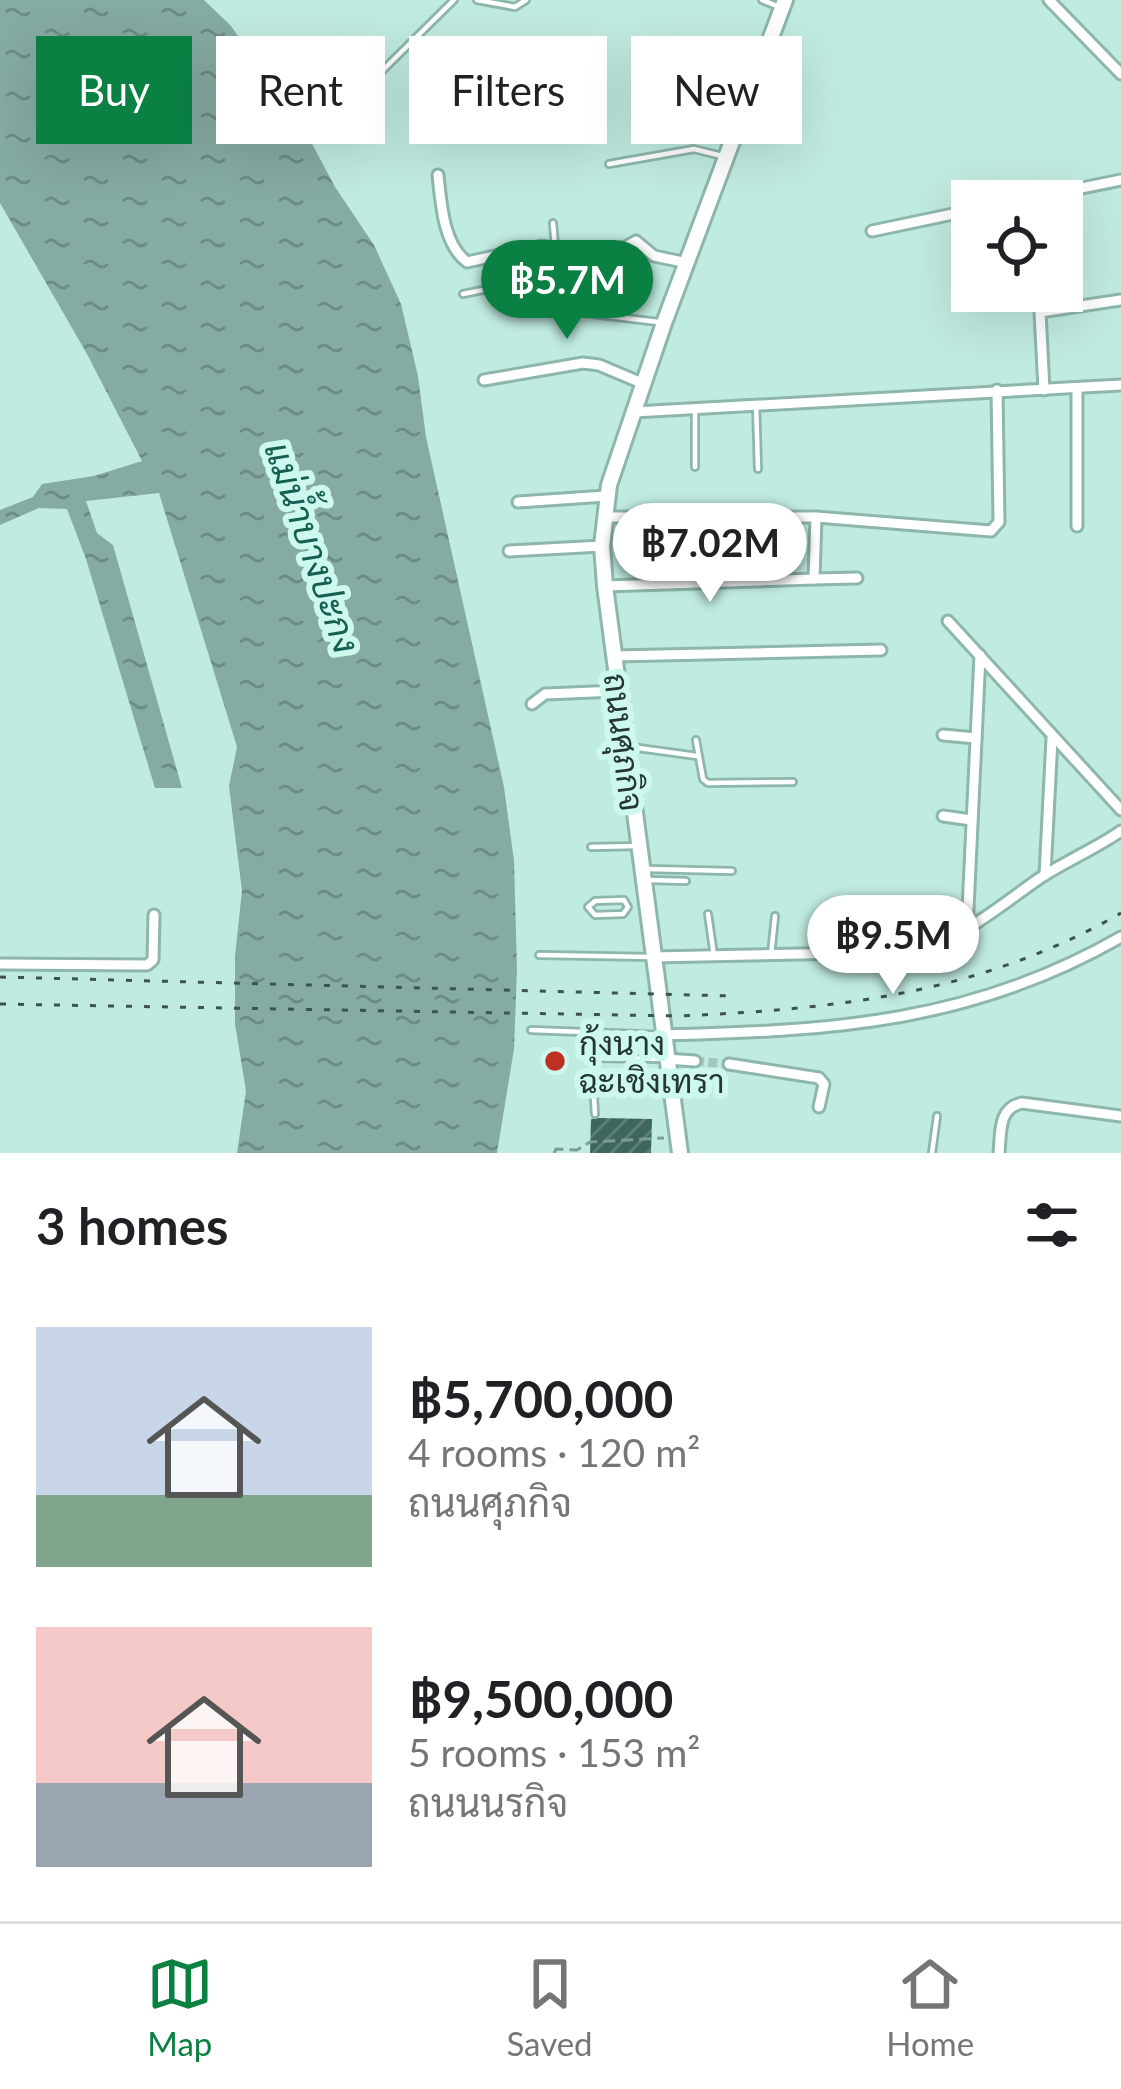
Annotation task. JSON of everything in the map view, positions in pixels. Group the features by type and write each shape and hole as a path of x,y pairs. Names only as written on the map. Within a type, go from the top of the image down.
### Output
{"main road":[{"name":"ถนนศุภกิจ","path":"679,1145 605,586 604,517 664,323 783,4"}],"street":[{"path":"1049,0 1121,74"},
{"path":"438,176 448,234 467,262 541,246 606,258 636,241 654,256 688,262"},
{"path":"1083,188 1121,180"},
{"path":"872,231 951,214"},
{"path":"1044,390 1040,312 1121,300"},
{"path":"484,380 583,363 644,384"},
{"path":"634,412 1121,385"},
{"path":"1077,388 1077,526"},
{"path":"604,517 816,517 995,530 999,522 997,389"},
{"path":"518,502 607,496"},
{"path":"814,579 816,517"},
{"path":"509,551 602,546"},
{"path":"605,586 856,578"},
{"path":"948,621 1121,810"},
{"path":"614,656 881,650"},
{"path":"968,930 980,655"},
{"path":"532,704 545,694 618,691"},
{"path":"943,735 976,739"},
{"path":"1045,875 1052,738"},
{"path":"943,816 972,820"},
{"path":"652,957 903,952 935,945 968,930 1045,875 1121,831"},
{"path":"0,964 147,965 153,960 154,915"},
{"path":"663,1035 843,1028 920,1015 1008,990 1079,961 1121,937"},
{"path":"666,1059 695,1061"},
{"path":"729,1064 819,1078 824,1084 819,1107"},
{"path":"999,1153 1004,1113 1012,1105 1022,1102 1121,1116"}],"lane":[{"path":"385,68 454,0"},
{"path":"476,0 515,7 526,0"},
{"path":"762,0 783,4"},
{"path":"609,164 694,148 728,158"},
{"path":"553,223 555,246"},
{"path":"463,294 537,278 559,310 664,323"},
{"path":"756,404 758,469"},
{"path":"695,408 695,466"},
{"path":"695,740 703,779 708,783 793,782"},
{"path":"625,746 698,756"},
{"path":"591,847 638,846"},
{"path":"641,874 732,871"},
{"path":"641,874 686,881"},
{"path":"624,900 628,907 623,914 596,915 588,907 595,901 624,900"},
{"path":"628,907 646,908"},
{"path":"709,914 714,956"},
{"path":"771,955 775,916"},
{"path":"538,955 652,957"},
{"path":"530,1030 663,1035"},
{"path":"590,1032 595,1114"},
{"path":"592,1058 666,1059"},
{"path":"932,1153 938,1116"}],"path":[{"path":"554,1153 556,1149 577,1150 590,1142 679,1145"}],"water":[{"name":"แม่น้ำบางปะกง","path":"0,0 204,0 238,36 216,36 216,144 312,144 374,245 401,304 504,787 514,861 517,969 514,1049 497,1153 237,1153 246,1091 235,1024 242,891 229,786 237,747 159,493 86,501 97,533 113,545 182,788 155,788 67,509 39,508 0,525 0,510 33,497 42,484 94,476 142,461 0,203"}],"building":[{"path":"591,1119 652,1119 651,1153 590,1153"}],"tunnel":[{"path":"695,1061 729,1064"}],"railway":[{"path":"0,1004 679,1016 795,1008 851,1002 961,979 1015,962 1121,913"},
{"path":"0,977 732,996"}],"place":[{"name":"กุ้งนาง ฉะเชิงเทรา","path":"555,1061"}]}
